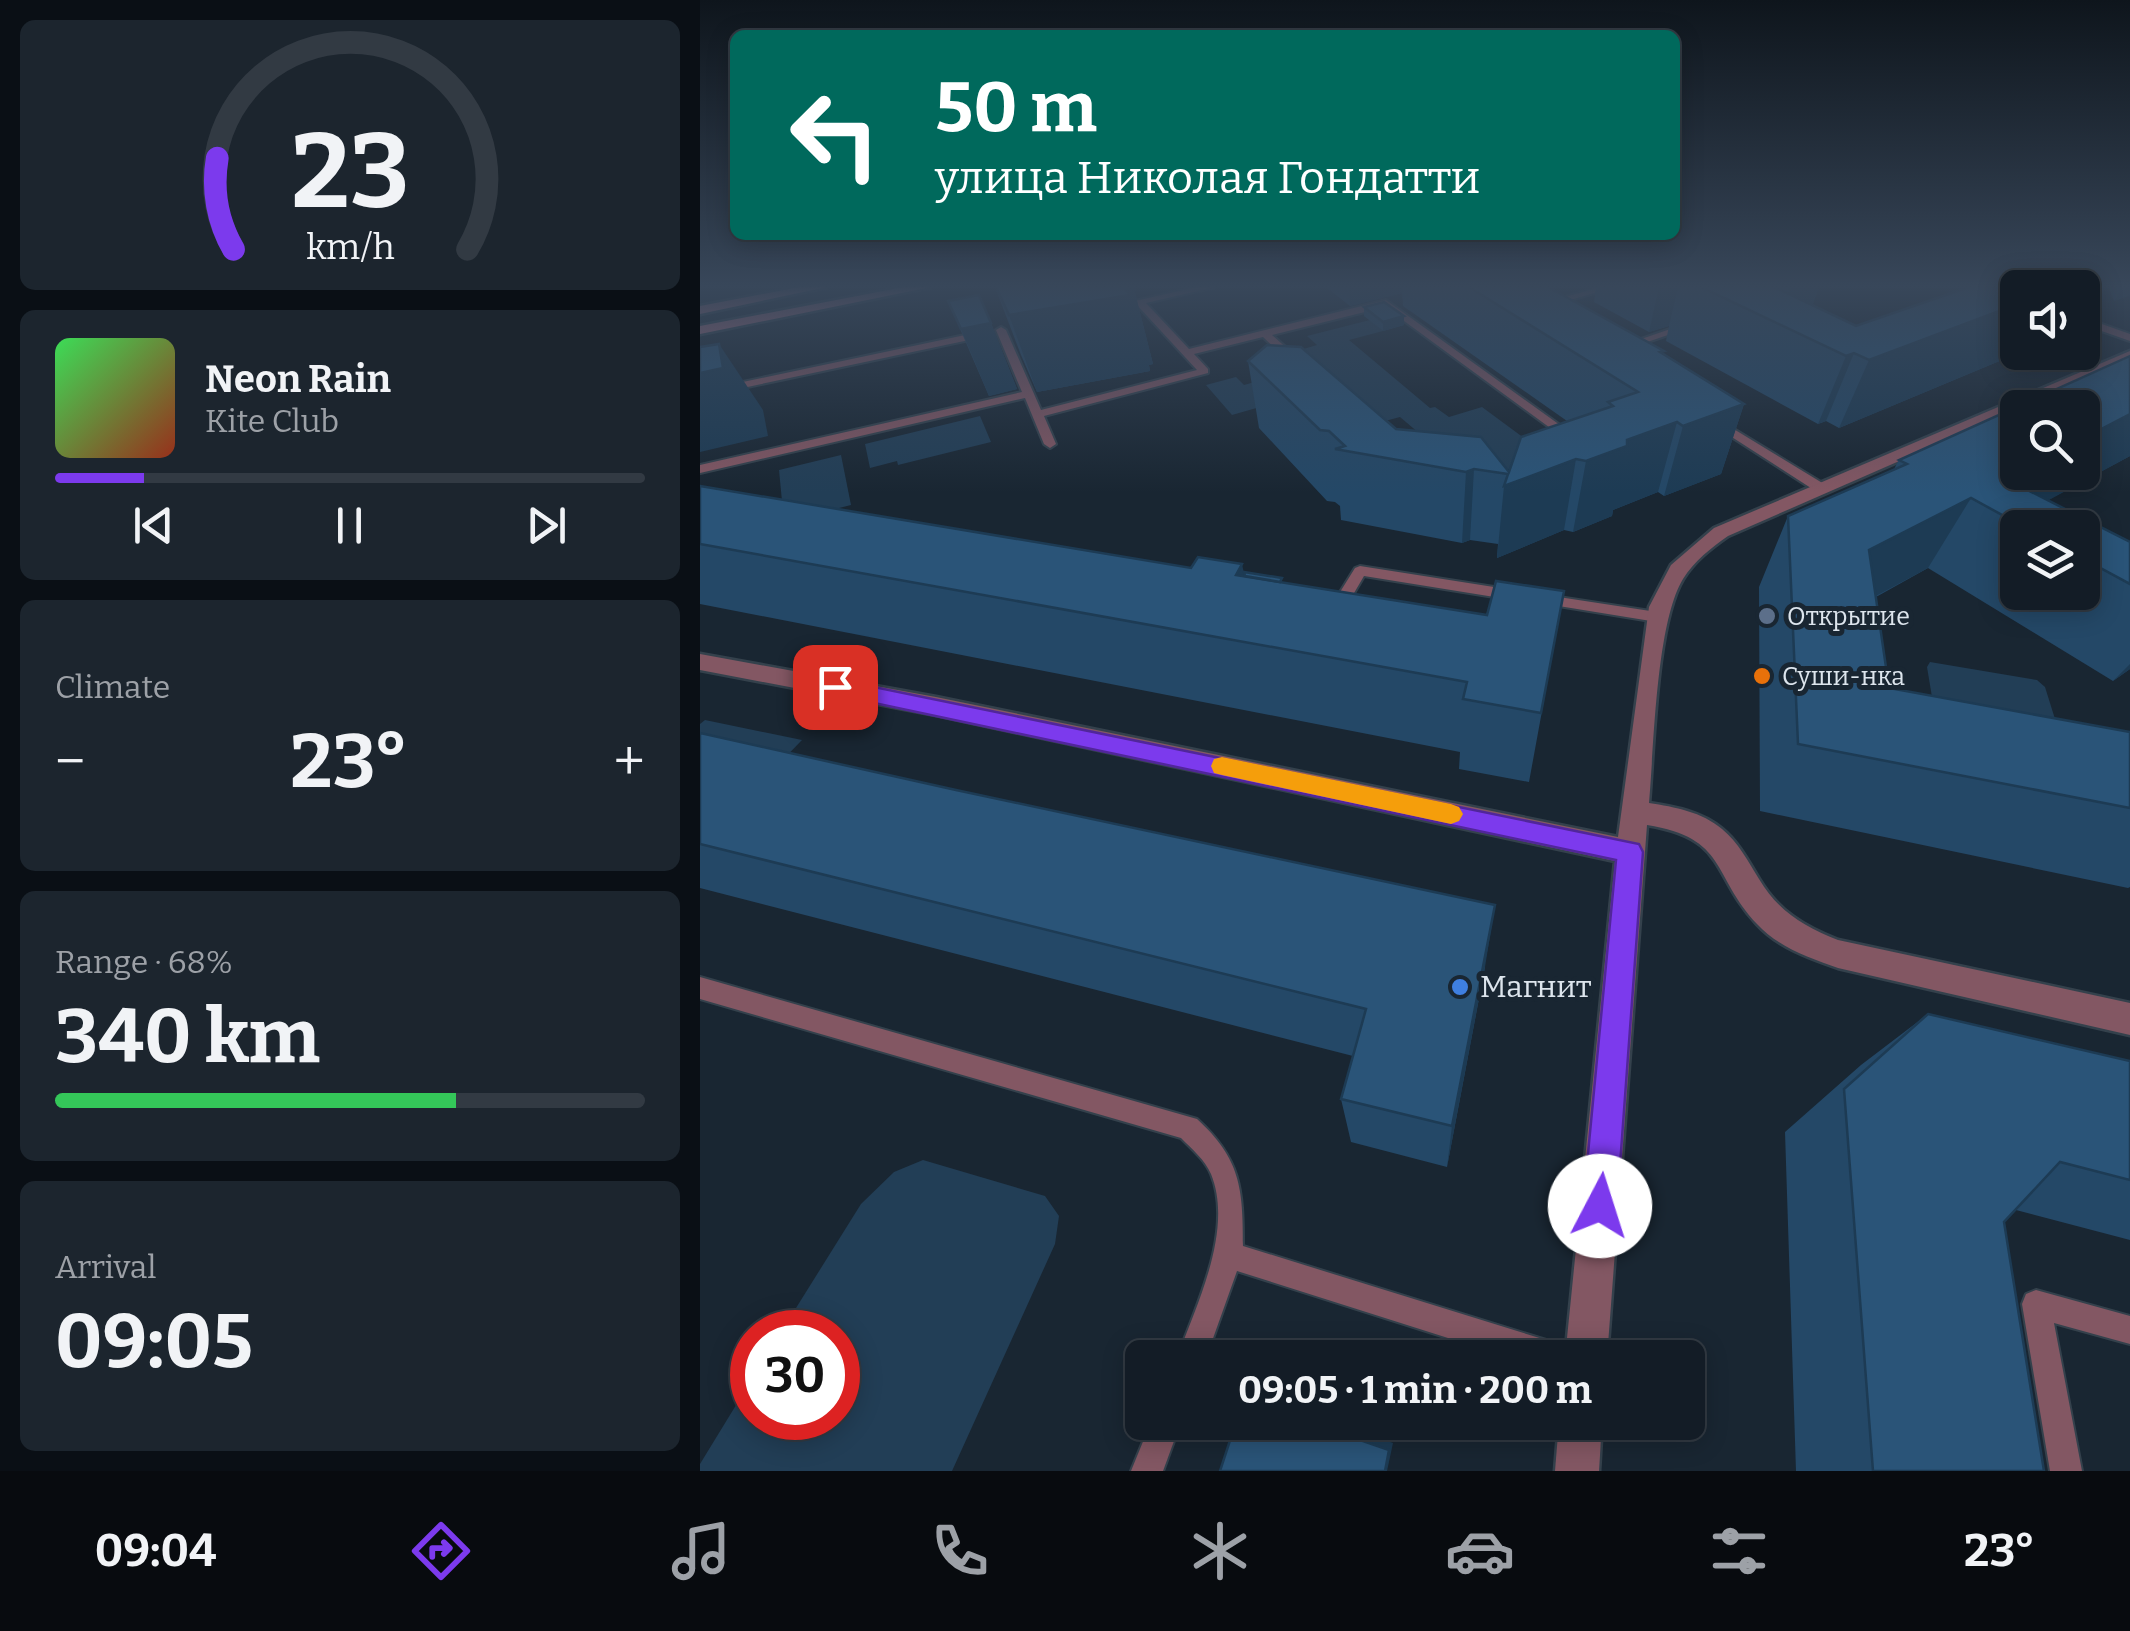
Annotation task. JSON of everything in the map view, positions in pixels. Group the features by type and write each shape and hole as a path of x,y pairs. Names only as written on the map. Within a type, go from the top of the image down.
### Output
{"street":[{"path":"1588,1340 1634,812 1659,603 1676,570 1704,543 1819,486 2122,356"},
{"path":"700,662 936,706 1630,852"},
{"path":"1634,812 1695,825 1716,840 1730,853 1772,920 1808,943 1838,954 2130,1019"},
{"path":"1576,1471 1579,1440"}],"lane":[{"path":"700,394 880,356"},
{"path":"1012,356 1050,444"},
{"path":"1037,414 1204,372 1189,356"},
{"path":"1289,356 1302,367"},
{"path":"1459,356 1583,446"},
{"path":"700,470 1028,394"},
{"path":"1702,414 1819,486"},
{"path":"1327,626 1360,571 1657,617"},
{"path":"700,988 1188,1128 1215,1150 1230,1190 1230,1256 1197,1340"},
{"path":"1230,1256 1501,1340"},
{"path":"2066,1471 2036,1304 2130,1330"},
{"path":"1147,1471 1159,1440"}],"shaded area":[{"path":"1306,356 1368,356 1430,408 1435,407 1449,417 1482,407 1547,455 1495,474 1452,461 1400,417 1374,424"},
{"path":"1236,377 1244,385 1273,377 1295,397 1232,415 1206,385"},
{"path":"980,416 991,442 870,468 865,444"},
{"path":"841,455 851,505 784,522 779,470"},
{"path":"1930,662 2037,680 2045,687 2055,719 1932,697 1927,667"},
{"path":"705,720 802,740 773,770 700,754 700,724"},
{"path":"923,1160 1045,1196 1059,1216 1055,1244 952,1471 700,1471 700,1464 730,1415 730,1440 860,1440 860,1310 795,1310 861,1204 894,1172"}],"building":[{"path":"700,356 721,356 723,368 700,373"},
{"path":"1254,356 1311,356 1396,429 1481,437 1509,472 1521,437 1613,406 1608,402 1638,392 1579,356 1666,356 1744,404 1683,426 1677,422 1627,440 1627,446 1586,461 1576,459 1504,486 1508,474 1474,469 1466,472 1335,449 1345,446 1329,431 1320,430 1248,361"},
{"path":"2130,356 2130,414 2100,430 2100,390 2054,390"},
{"path":"2000,415 2000,490 2028,490 2067,510 2000,510 2000,514 1971,498 1869,550 1889,688 2130,732 2130,808 1798,744 1788,516 1907,464 1899,460"},
{"path":"700,486 1191,568 1198,557 1242,564 1236,575 1487,615 1496,581 1564,591 1541,713 1463,699 1467,682 700,544"},
{"path":"2100,527 2130,542 2130,584 2100,568"},
{"path":"1244,572 1282,578 1280,582 1245,576"},
{"path":"700,733 1495,905 1452,1126 1341,1099 1366,1009 700,844"},
{"path":"1928,1014 2130,1061 2130,1180 2060,1162 2004,1222 2044,1471 1873,1471 1844,1089"},
{"path":"1230,1440 1360,1440 1389,1450 1385,1471 1220,1471"}],"slow traffic":[{"path":"1222,766 1451,814"}],"place":[{"name":"Открытие","path":"1767,616"},
{"name":"Суши-нка","path":"1762,676"},
{"name":"Магнит","path":"1460,987"}],"route":[{"path":"835,687 1630,852 1600,1206"}]}
